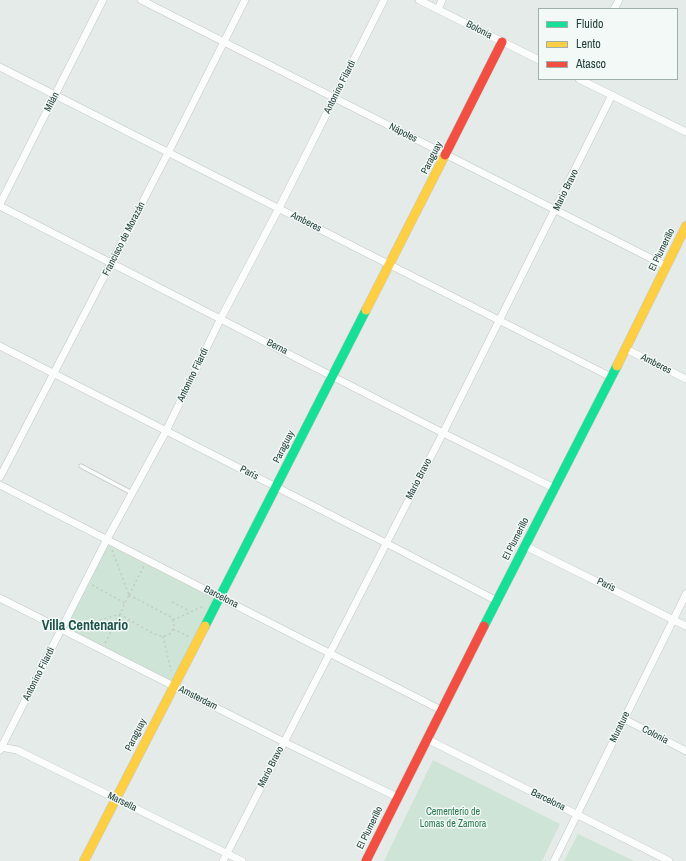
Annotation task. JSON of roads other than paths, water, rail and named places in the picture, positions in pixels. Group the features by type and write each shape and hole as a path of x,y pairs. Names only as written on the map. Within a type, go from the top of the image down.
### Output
{"street":[{"name":"Milán","path":"0,205 103,0"},
{"name":"Nápoles","path":"141,0 666,266"},
{"name":"Francisco de Morazán","path":"0,477 168,153 245,0"},
{"name":"Antonino Filardi","path":"0,748 64,630 107,539 166,431 220,318 279,208 384,0"},
{"name":"Bolonia","path":"420,0 538,60"},
{"path":"438,9 442,0"},
{"name":"Paraguay","path":"84,861 502,42"},
{"name":"Amberes","path":"0,67 611,377"},
{"path":"582,80 686,132"},
{"name":"Mario Bravo","path":"223,861 443,433 498,321 556,210 612,95"},
{"name":"Berna","path":"0,205 443,433 554,488"},
{"name":"El Plumerillo","path":"366,861 441,710 626,349 686,226"},
{"name":"París","path":"0,346 497,601"},
{"name":"Amberes","path":"626,349 686,379"},
{"name":"Barcelona","path":"0,485 148,559 329,654 441,710"},
{"name":"París","path":"526,546 686,626"},
{"name":"Murature","path":"554,861 686,594"},
{"name":"Amsterdam","path":"0,598 284,742 397,797"},
{"name":"Colonia","path":"624,719 686,751"},
{"name":"Barcelona","path":"427,740 669,861"},
{"name":"Marsella","path":"0,748 17,750 242,861"}],"lane":[{"path":"81,466 132,493"}],"district":[{"name":"Villa Centenario","path":"85,626"}],"park label":[{"name":"Cementerio de Lomas de Zamora","path":"453,818"}]}
